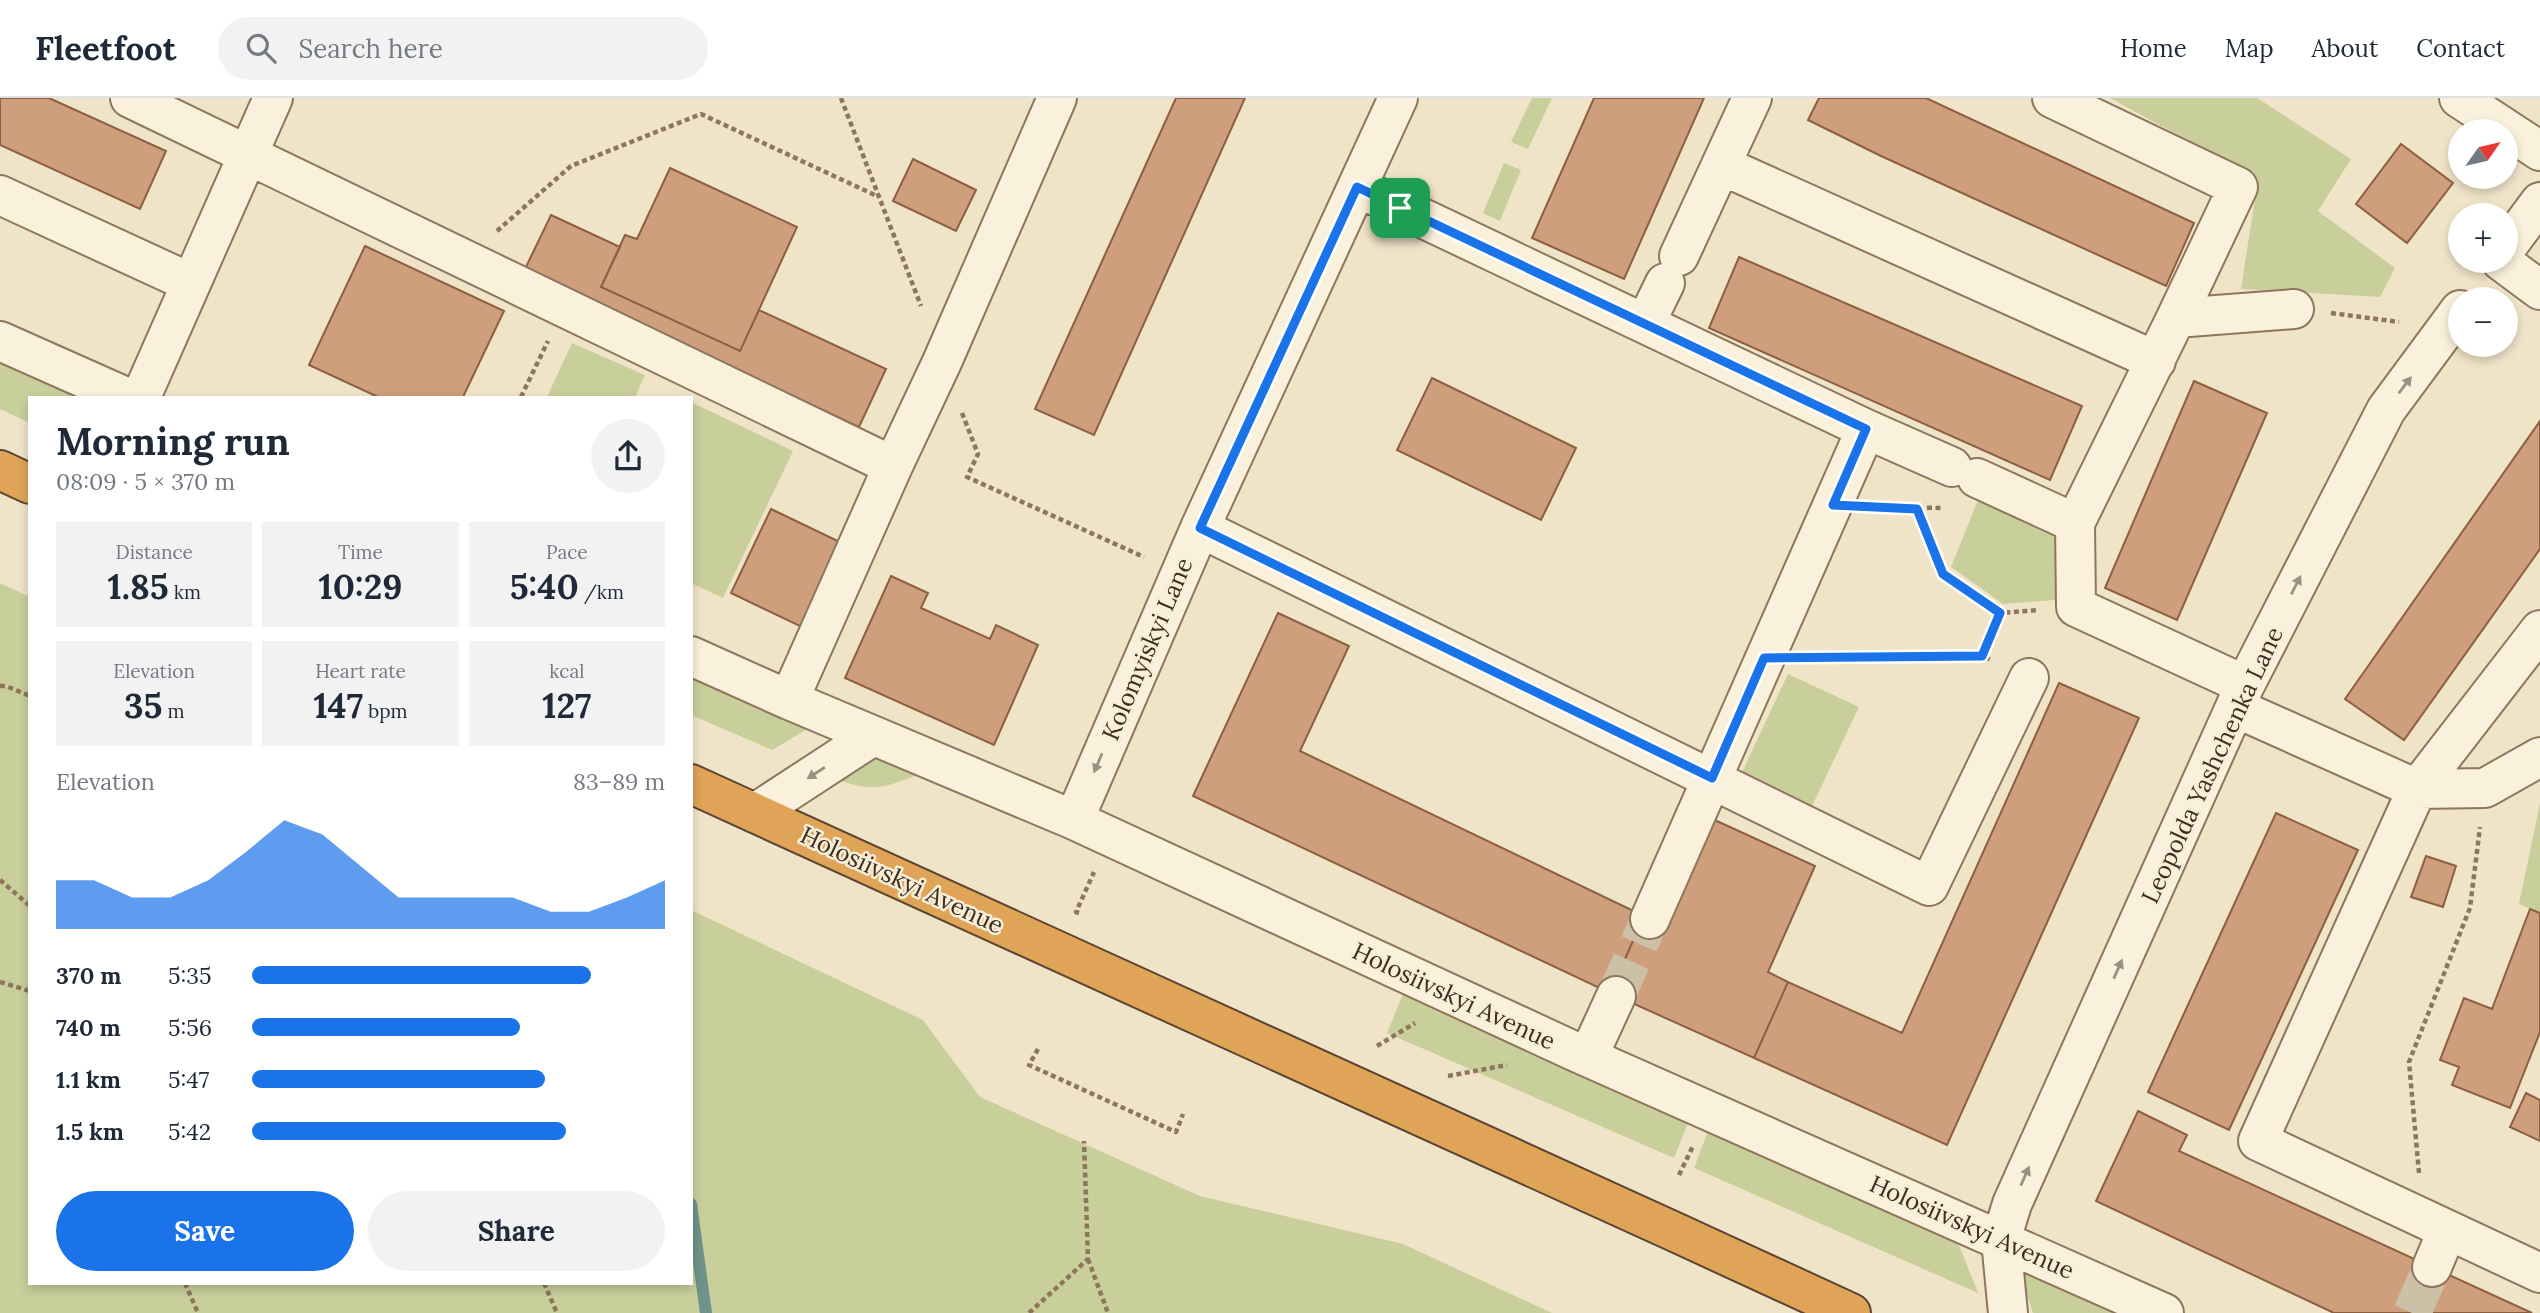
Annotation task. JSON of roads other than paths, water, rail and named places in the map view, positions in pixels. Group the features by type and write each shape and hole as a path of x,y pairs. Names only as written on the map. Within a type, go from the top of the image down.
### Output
{"highway":[{"path":"0,470 28,483"},
{"name":"Holosiivskyi Avenue","path":"693,785 1361,1087 1851,1313"}],"street":[{"path":"130,98 893,466"},
{"path":"141,396 273,98"},
{"path":"789,700 942,362 1057,98"},
{"name":"Kolomyiskyi Lane","path":"1074,820 1200,528 1398,98"},
{"path":"1646,324 1752,98"},
{"path":"2052,98 2238,187 2156,361 2075,523 2076,607 2417,789 2485,788 2540,757"},
{"path":"2459,98 2540,151"},
{"path":"1721,165 2156,361"},
{"path":"1357,187 1866,429 2075,523"},
{"path":"0,195 191,283"},
{"path":"2518,232 2540,202"},
{"path":"2478,287 2489,273"},
{"path":"2516,273 2540,290"},
{"path":"2176,318 2294,309"},
{"name":"Leopolda Yashchenka Lane","path":"2001,1240 2012,1204 2240,696 2386,410 2448,326"},
{"path":"0,341 124,396"},
{"path":"1650,919 1866,429"},
{"path":"1200,528 1929,886 2029,678"},
{"path":"2540,630 2417,789 2258,1141 2540,1272"},
{"path":"693,657 873,736"},
{"name":"Holosiivskyi Avenue","path":"755,813 873,736 1074,820 1588,1057 2164,1313"},
{"path":"1588,1057 1616,996"},
{"path":"2432,1267 2435,1225"},
{"path":"2001,1240 2008,1313"}],"waterway":[{"path":"693,1219 706,1313"}],"tunnel":[{"path":"1616,996 1650,919"},
{"path":"2412,1313 2432,1267"}]}
